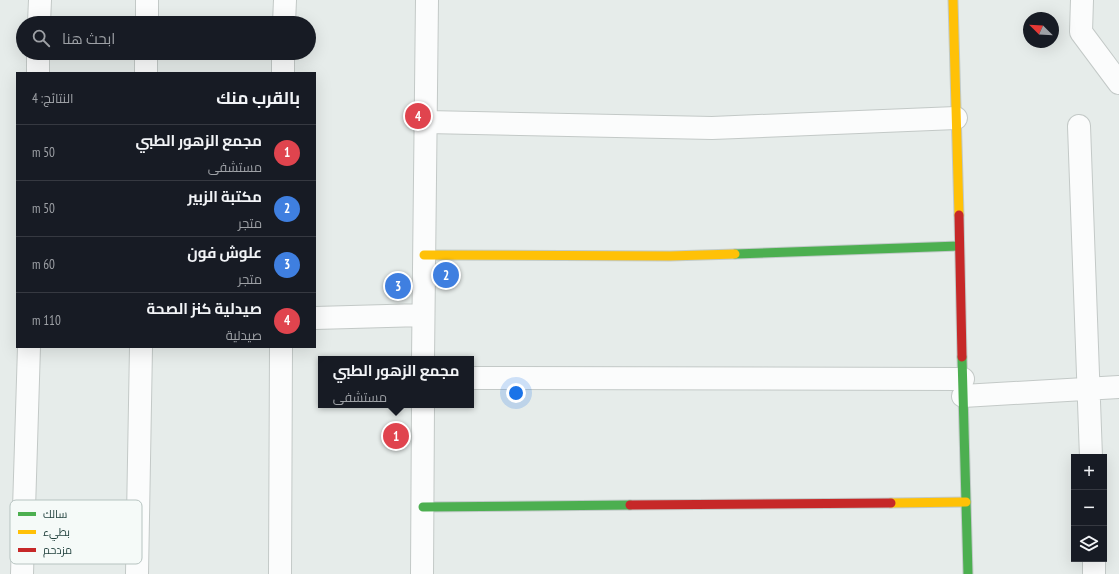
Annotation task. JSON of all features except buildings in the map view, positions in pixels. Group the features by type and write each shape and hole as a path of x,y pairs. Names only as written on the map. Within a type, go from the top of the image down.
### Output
{"street":[{"path":"39,16 40,0"},
{"path":"147,16 148,0"},
{"path":"284,16 285,0"},
{"path":"423,356 427,122 427,0"},
{"path":"954,0 968,574"},
{"path":"1082,0 1081,32 1119,83"},
{"path":"38,60 38,72"},
{"path":"146,60 146,72"},
{"path":"283,60 283,72"},
{"path":"427,122 712,128 956,118"},
{"path":"1079,126 1091,454"},
{"path":"424,255 670,256 959,246"},
{"path":"316,318 423,315"},
{"path":"24,500 29,348"},
{"path":"138,500 141,348"},
{"path":"280,574 281,348"},
{"path":"474,378 963,388 1089,389 1119,387"},
{"path":"422,574 423,408"},
{"path":"423,507 966,502"},
{"path":"1094,562 1094,574"},
{"path":"22,564 22,574"},
{"path":"137,564 137,574"}],"traffic: fast":[{"path":"735,254 959,246"},
{"path":"962,357 968,574"},
{"path":"423,507 630,505"}],"traffic: slow":[{"path":"953,0 959,215"},
{"path":"424,255 670,256 735,254"},
{"path":"891,503 966,502"}],"traffic: jam":[{"path":"959,215 962,357"},
{"path":"630,505 891,503"}],"place":[{"name":"صيدلية كنز الصحة","path":"418,116"},
{"name":"مكتبة الزبير","path":"446,275"},
{"name":"علوش فون","path":"398,286"},
{"name":"مجمع الزهور الطبي","path":"396,436"}]}
